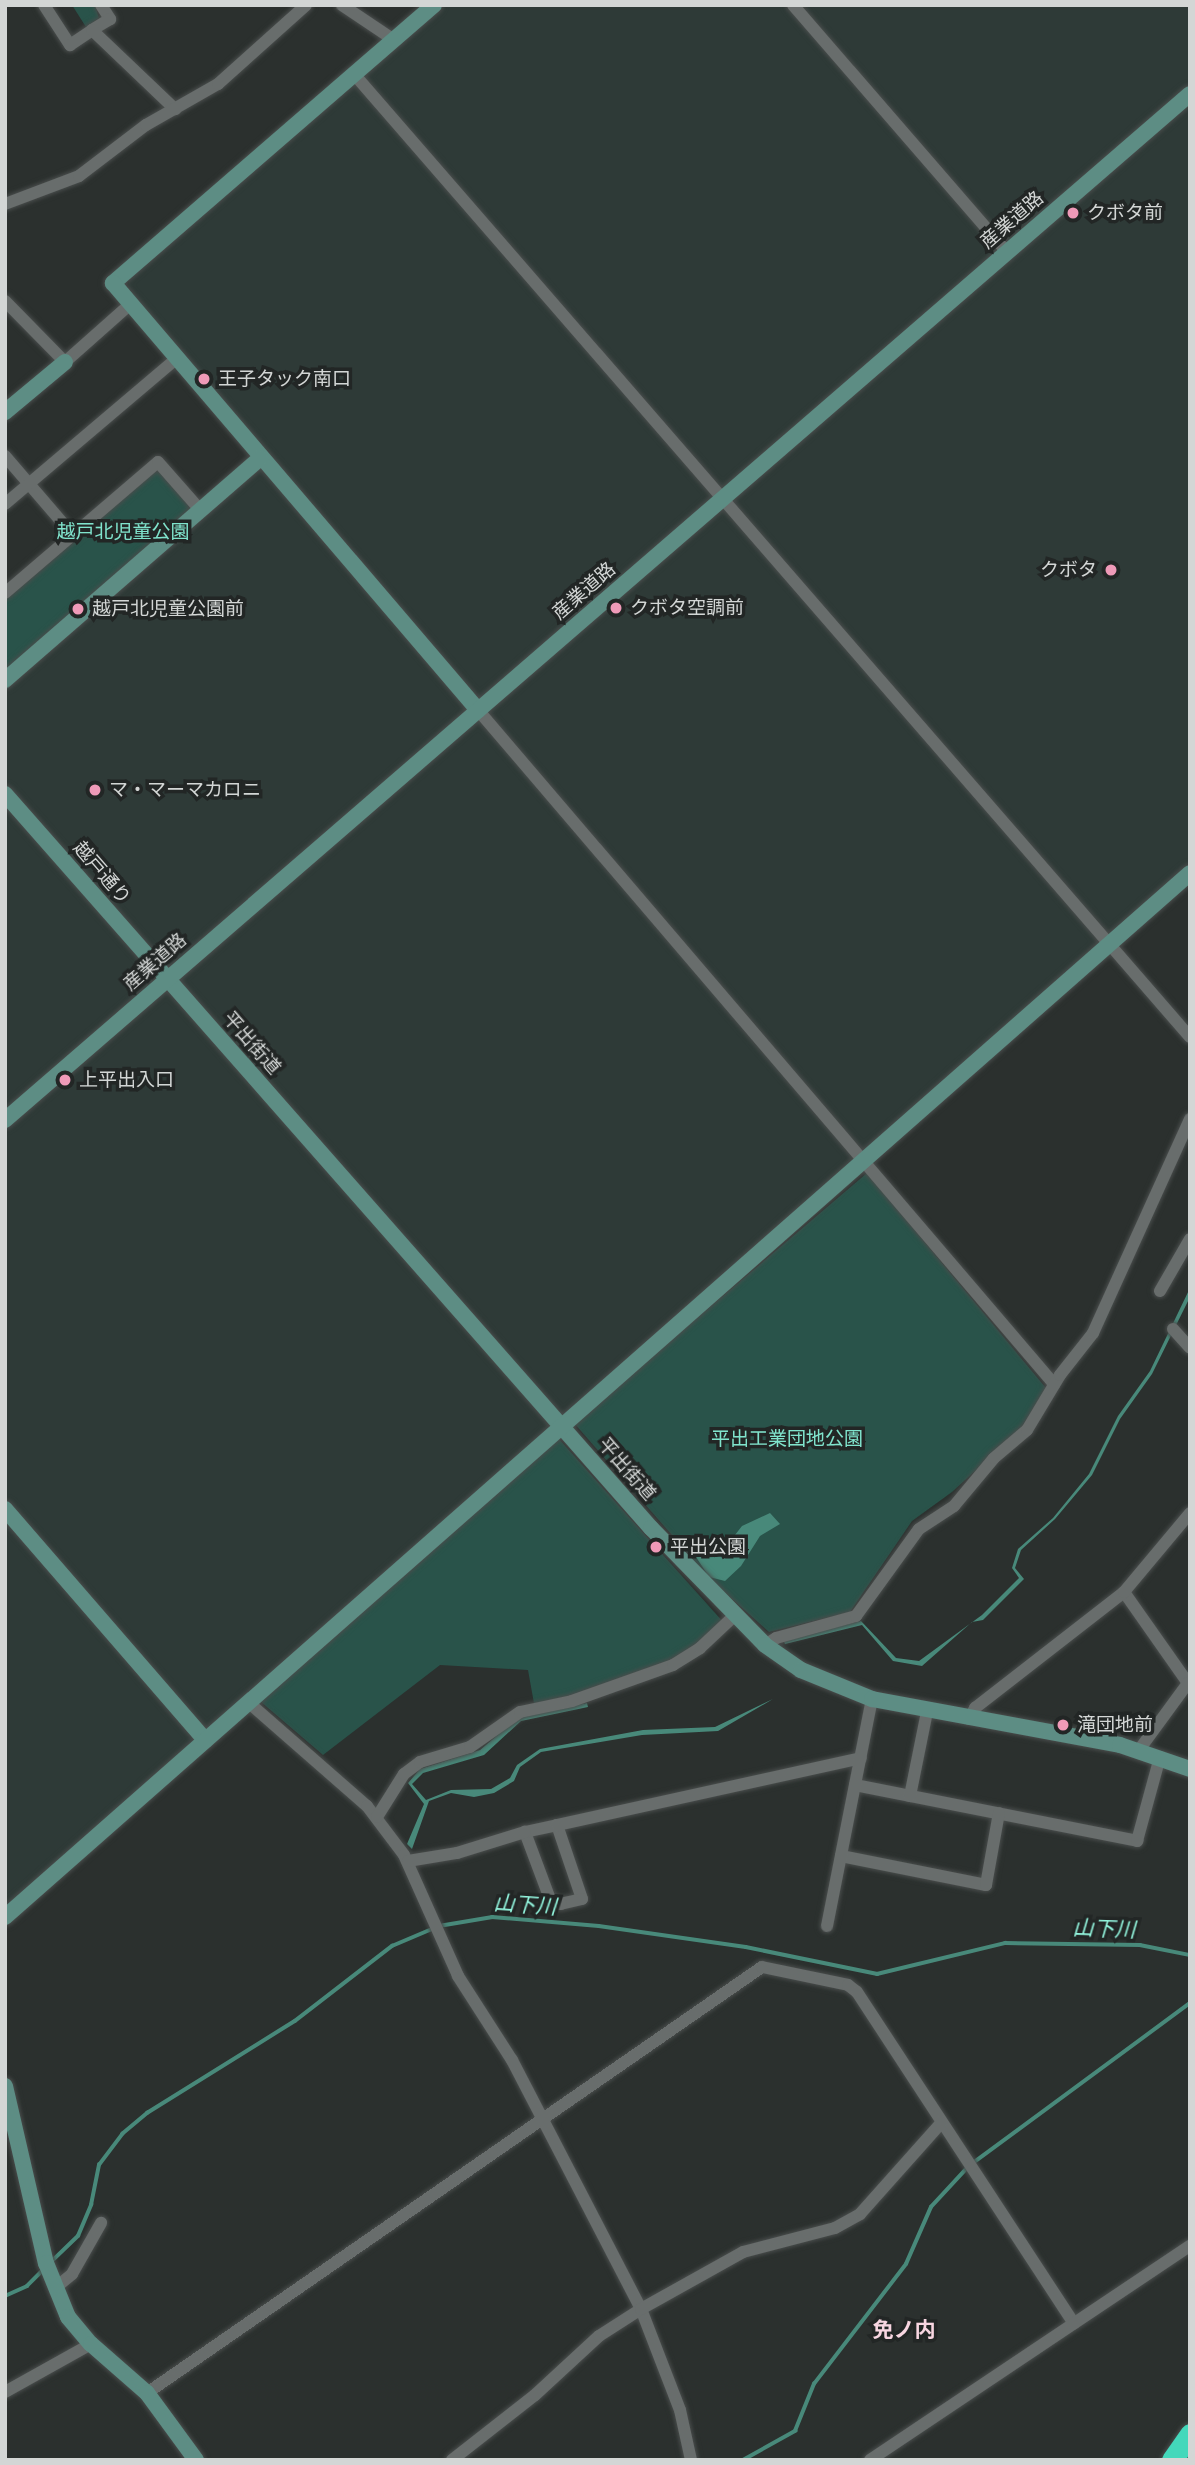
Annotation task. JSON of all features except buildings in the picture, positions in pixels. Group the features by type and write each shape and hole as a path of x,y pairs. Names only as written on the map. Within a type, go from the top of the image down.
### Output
{"highway":[{"path":"1171,2460 1190,2434"},
{"path":"1184,2460 1190,2452"}],"street":[{"path":"44,5 70,45 110,19 101,5"},
{"path":"5,204 79,176 175,108 218,84 306,5"},
{"path":"342,5 394,40"},
{"path":"434,5 117,275 114,288 866,1158 1054,1384"},
{"path":"793,5 1007,252"},
{"path":"92,30 175,108"},
{"path":"354,74 1107,945 1190,1037"},
{"name":"産業道路","path":"5,1121 1190,94"},
{"path":"5,301 65,362"},
{"path":"5,412 128,306"},
{"path":"5,504 175,360"},
{"path":"5,456 73,535"},
{"path":"5,680 260,458"},
{"path":"5,593 158,462 201,511"},
{"name":"越戸通り","path":"5,794 167,979"},
{"path":"5,1917 1190,873"},
{"name":"平出街道","path":"167,979 733,1617 765,1645 801,1670 872,1699 927,1712 1139,1750 1190,1769"},
{"path":"765,1645 776,1638 856,1616 919,1529 954,1506 994,1458 1027,1430 1054,1384 1094,1333 1185,1144 1190,1119"},
{"path":"1160,1292 1190,1239"},
{"path":"1173,1329 1190,1348"},
{"path":"5,1509 205,1740"},
{"path":"969,1718 979,1705 1124,1592 1186,1530 1190,1513"},
{"path":"1124,1592 1188,1679 1139,1750"},
{"path":"377,1817 404,1774 420,1762 470,1747 520,1712 572,1701 673,1665 700,1648 733,1617"},
{"path":"827,1926 872,1699"},
{"path":"248,1702 377,1817 408,1861 458,1976 512,2060 641,2309 680,2410 691,2460"},
{"path":"911,1796 927,1712"},
{"path":"855,1785 1137,1841 1160,1757"},
{"path":"408,1861 457,1853 525,1832 861,1758"},
{"path":"841,1856 986,1885 999,1813"},
{"path":"525,1832 550,1899 561,1904 582,1899 557,1825"},
{"path":"147,2393 762,1967 848,1985 1074,2323"},
{"path":"5,2086 55,2288 68,2317 91,2344 147,2393 196,2460"},
{"path":"452,2460 535,2395 599,2336 641,2309 743,2252 835,2228 860,2214 941,2123"},
{"path":"55,2288 72,2274 102,2223"},
{"path":"870,2460 1190,2246"},
{"path":"5,2392 91,2344"}],"shaded area":[{"path":"442,5 1190,5 1190,862 5,1908 5,689 273,457 127,291 131,273"},
{"path":"1190,1288 1190,1297 1152,1374 1120,1419 1092,1475 1055,1519 1021,1550 1015,1568 1024,1579 983,1620 973,1622 1019,1578 1012,1568 1018,1549 1053,1518 1089,1474 1118,1416 1150,1371"},
{"path":"770,1513 780,1524 760,1536 741,1566 725,1581 709,1577 696,1557 702,1548 731,1540 742,1526"},
{"path":"861,1621 896,1658 919,1661 970,1624 922,1666 893,1661 862,1625 785,1644 783,1640"},
{"path":"773,1699 718,1731 642,1735 541,1752 520,1767 514,1781 494,1793 474,1797 451,1793 429,1801 412,1849 407,1844 424,1804 408,1783 420,1769 480,1750 519,1717 587,1703 588,1707 521,1721 484,1755 423,1773 412,1784 426,1800 451,1790 491,1789 510,1778 517,1765 540,1749 643,1730 715,1727"}],"green space":[{"path":"72,5 95,5 99,18 86,27"},
{"name":"越戸北児童公園","path":"157,464 194,508 5,672 5,596"},
{"name":"平出工業団地公園","path":"867,1173 1046,1388 1019,1431 952,1492 912,1521 850,1612 769,1632 712,1581 574,1423"},
{"path":"559,1439 725,1624 659,1670 535,1709 528,1670 440,1665 323,1755 261,1702"}],"waterway":[{"name":"山下川","path":"439,1926 492,1917 599,1926 746,1947 877,1974 1005,1943 1140,1945 1190,1955"},
{"name":"山下川","path":"50,2263 78,2236 91,2205 99,2165 122,2134 147,2113 295,2021 392,1946 432,1929"},
{"path":"743,2460 795,2431 814,2384 906,2264 931,2207 969,2166 1190,2003"},
{"name":"山下川","path":"5,2296 27,2286 42,2271"}],"place":[{"name":"クボタ前","path":"1073,213"},
{"name":"王子タック南口","path":"204,379"},
{"name":"クボタ","path":"1111,570"},
{"name":"クボタ空調前","path":"616,608"},
{"name":"越戸北児童公園前","path":"78,609"},
{"name":"マ・マーマカロニ","path":"95,790"},
{"name":"上平出入口","path":"65,1080"},
{"name":"平出公園","path":"656,1547"},
{"name":"滝団地前","path":"1063,1725"}],"district":[{"name":"免ノ内","path":"904,2330"}]}
